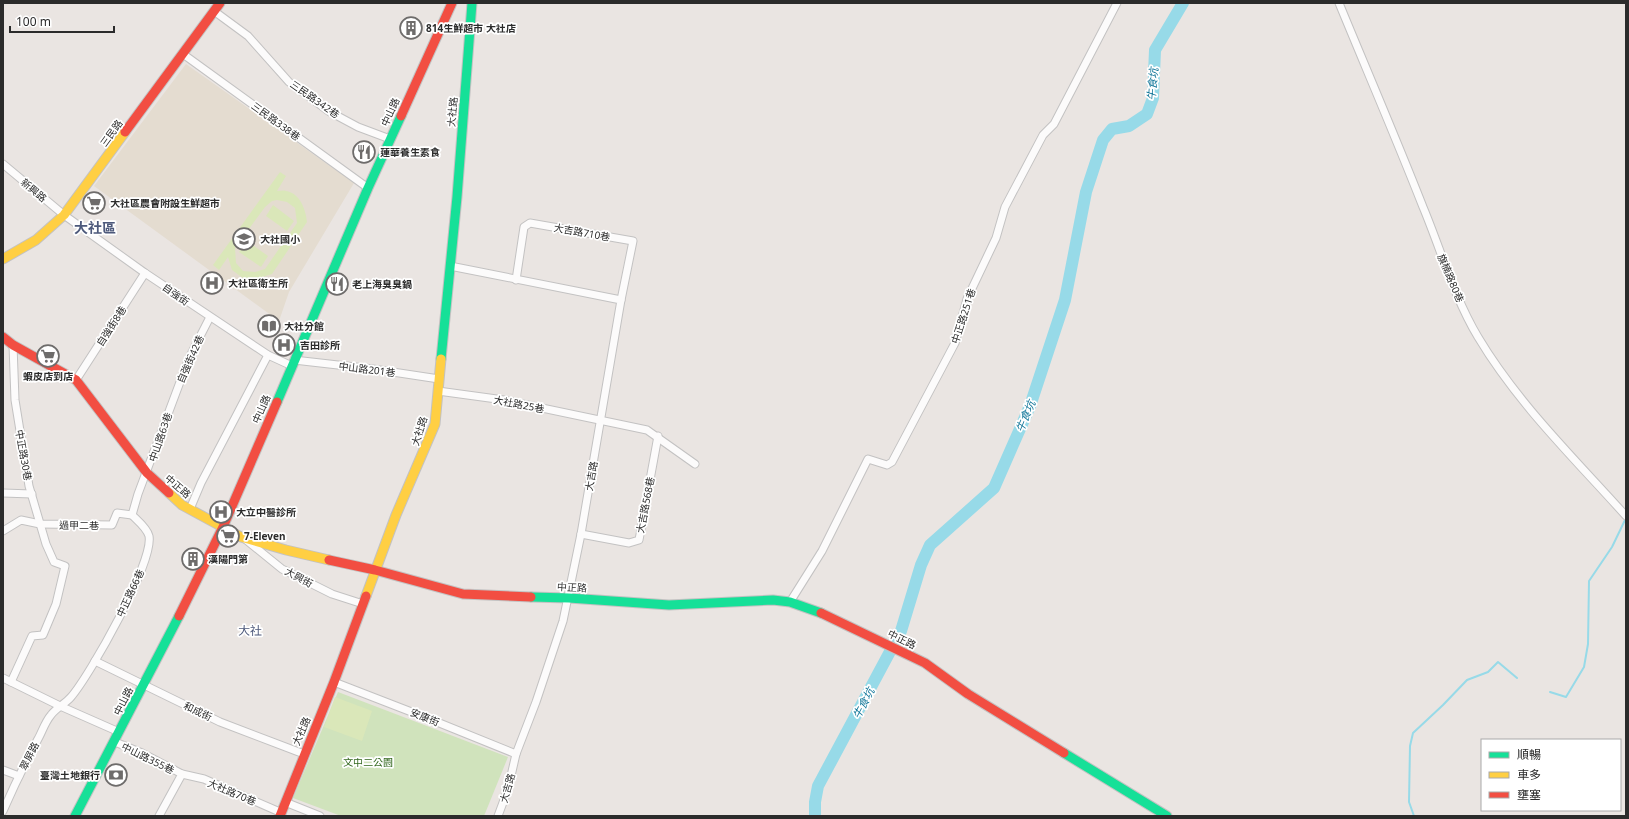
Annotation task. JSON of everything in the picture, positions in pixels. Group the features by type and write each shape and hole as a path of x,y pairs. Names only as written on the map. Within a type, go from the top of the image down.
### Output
{"street":[{"name":"三民路","path":"3,259 36,240 64,215 220,3"},
{"name":"中山路","path":"75,816 115,742 223,527 368,188 452,3"},
{"name":"大社路","path":"281,814 334,682 396,515 435,424 472,3"},
{"name":"中正路251巷","path":"790,602 822,551 868,459 887,465 892,462 955,344 966,298 996,238 1005,207 1043,135 1054,124 1117,3"},
{"name":"旗楠路80巷","path":"1339,3 1407,166 1452,280 1467,316 1478,337 1504,376 1560,444 1626,516"},
{"name":"三民路342巷","path":"214,11 248,36 289,82 330,112 358,127 390,138"},
{"name":"三民路338巷","path":"183,54 368,188"},
{"name":"新興路","path":"3,164 64,215"},
{"name":"自強街","path":"64,215 145,273 268,355 293,363"},
{"name":"大吉路710巷","path":"516,280 524,227 530,223 633,241 621,300"},
{"path":"450,266 621,300"},
{"name":"自強街8巷","path":"76,380 145,273"},
{"name":"大吉路","path":"498,816 508,789 516,754 559,639 569,598 621,300"},
{"name":"自強街42巷","path":"172,401 189,358 210,317"},
{"name":"中正路","path":"3,337 12,345 76,380 147,473 182,505 241,537 286,550 375,570 463,594 569,598 669,605 773,600 790,602 833,618 925,663 968,694 1167,816"},
{"name":"中正路30巷","path":"11,682 32,636 43,635 56,604 65,566 54,562 46,544 32,494 15,400 12,345"},
{"path":"190,509 201,483 268,355"},
{"name":"中山路201巷","path":"293,363 373,370 439,380"},
{"name":"大社路25巷","path":"438,391 504,400 648,430 695,464"},
{"name":"中山路63巷","path":"147,473 172,401"},
{"name":"大吉路568巷","path":"580,534 629,542 639,540 658,436"},
{"path":"132,515 138,494 147,473"},
{"path":"3,492 32,494"},
{"name":"過甲二巷","path":"40,524 112,525 117,513 132,515"},
{"name":"中正路66巷","path":"60,706 71,697 95,661 121,615 136,582 148,549 149,536 141,523 132,515"},
{"path":"3,531 20,520 40,524"},
{"name":"大興街","path":"241,537 282,569 332,594 363,604"},
{"name":"和成街","path":"95,661 220,722 304,754"},
{"path":"3,678 60,706 120,732"},
{"name":"安康街","path":"334,682 516,754"},
{"name":"翠屏路","path":"3,811 18,776 51,715 60,706"},
{"name":"中山路355巷","path":"115,742 142,753 182,774"},
{"path":"3,770 18,776"},
{"path":"159,816 182,774"},
{"name":"大社路70巷","path":"182,774 204,779 281,814"},
{"path":"286,802 320,816"}],"shaded area":[{"name":"大社國小","path":"186,64 354,183 289,292 279,321 94,186"}],"green space":[{"path":"280,172 286,176 277,191 291,192 299,199 304,207 307,222 272,274 252,280 243,278 232,270 228,257 219,270 213,265","holes":["277,200 287,202 295,208 297,223 265,269 255,272 243,271 236,263 235,248 265,207 272,201"]},
{"path":"273,205 294,221 287,231 266,216"},
{"path":"247,241 268,256 261,267 239,252"},
{"name":"文中二公園","path":"338,692 508,757 484,816 341,816 293,798"},
{"path":"335,697 372,711 362,741 324,727"}],"waterway":[{"name":"牛食坑","path":"815,816 815,802 818,786 901,631 921,565 930,545 994,488 1030,406 1065,300 1086,192 1103,140 1112,129 1129,126 1147,114 1153,98 1155,50 1183,3"},
{"path":"1550,692 1566,697 1584,667 1588,644 1589,581 1612,547 1626,518"},
{"path":"1414,816 1409,802 1410,746 1413,733 1467,680 1488,672 1498,662 1517,678"}],"traffic: fast":[{"path":"441,359 457,197 472,3"},
{"path":"277,402 368,188 401,116"},
{"path":"531,597 569,598 669,605 773,600 790,602 821,613"},
{"path":"75,816 179,616"},
{"path":"1064,753 1167,816"}],"traffic: slow":[{"path":"3,259 36,240 64,215 125,132"},
{"path":"366,596 396,515 435,424 441,359"},
{"path":"169,493 182,505 241,537 329,560"}],"traffic: jam":[{"path":"125,132 220,3"},
{"path":"401,116 452,3"},
{"path":"3,337 13,345 76,380 147,473 169,493"},
{"path":"179,616 223,527 277,402"},
{"path":"329,560 375,570 463,594 531,597"},
{"path":"280,816 334,682 366,596"},
{"path":"821,613 925,663 968,694 1064,753"}],"place":[{"name":"814生鮮超市 大社店","path":"411,28"},
{"name":"蓮華養生素食","path":"364,152"},
{"name":"大社區農會附設生鮮超市","path":"94,203"},
{"name":"大社國小","path":"244,239"},
{"name":"大社區衛生所","path":"212,283"},
{"name":"老上海臭臭鍋","path":"337,284"},
{"name":"大社分館","path":"269,326"},
{"name":"吉田診所","path":"284,345"},
{"name":"蝦皮店到店","path":"48,356"},
{"name":"大立中醫診所","path":"221,512"},
{"name":"7-Eleven","path":"228,536"},
{"name":"漢陽門第","path":"193,559"},
{"name":"臺灣土地銀行","path":"116,775"}],"district":[{"name":"大社區","path":"95,227"},
{"name":"大社","path":"250,630"}]}
